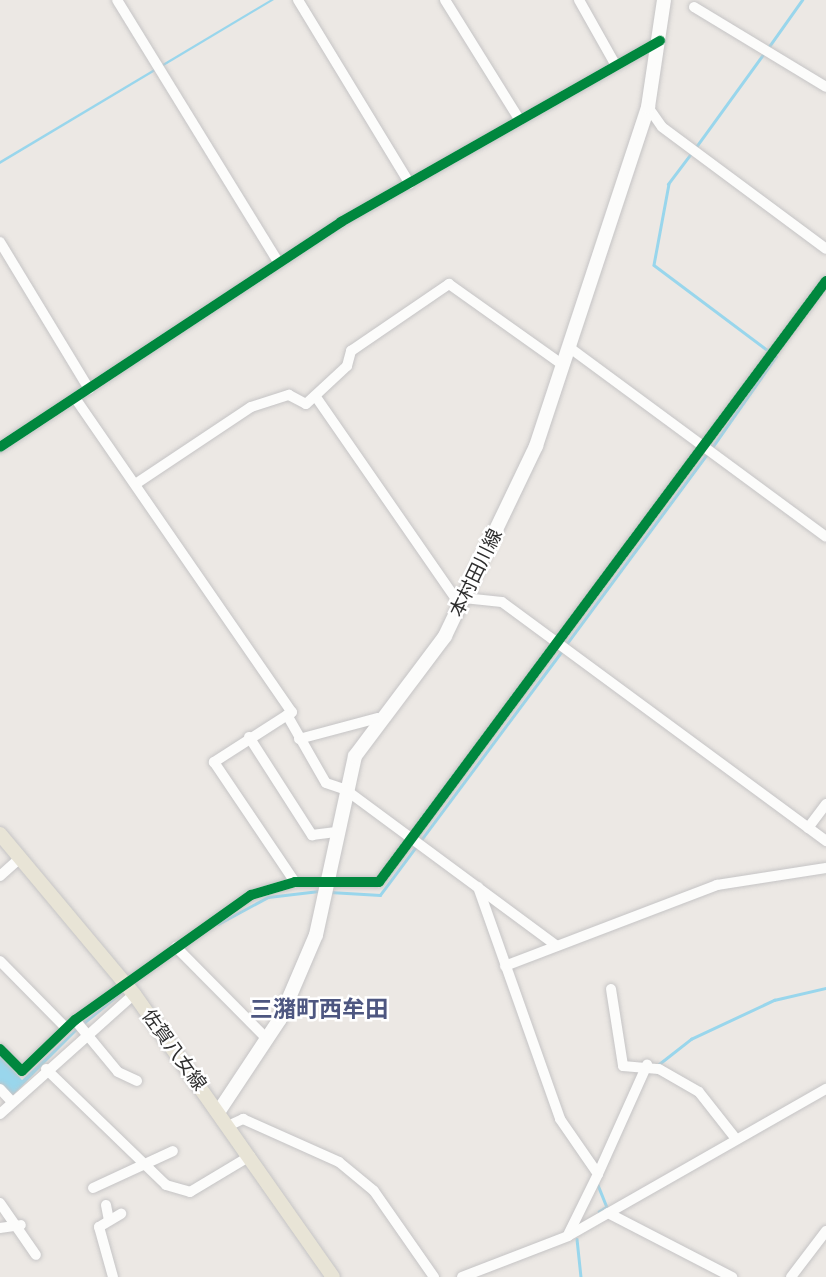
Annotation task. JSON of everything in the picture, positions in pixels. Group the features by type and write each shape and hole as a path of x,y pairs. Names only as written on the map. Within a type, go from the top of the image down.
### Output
{"main road":[{"name":"本村田川線","path":"219,1111 267,1039 316,935 355,756 379,718 429,663 462,601 536,446 648,107 660,41 664,0"},
{"name":"佐賀八女線","path":"0,834 131,990 219,1111 333,1277"}],"street":[{"path":"117,0 278,262"},
{"path":"298,0 410,184"},
{"path":"445,0 519,119"},
{"path":"579,0 615,64"},
{"path":"694,7 826,87"},
{"path":"0,447 278,262 519,119 660,41"},
{"path":"648,107 662,127 826,248"},
{"path":"0,242 89,389"},
{"path":"0,1114 176,947 251,895 295,882 379,882 559,644 826,281"},
{"path":"137,483 251,407 289,395 306,404 347,366 351,351 449,284 564,365"},
{"path":"570,348 826,537"},
{"path":"316,397 462,601 502,602 826,841"},
{"path":"75,398 137,483 292,712 249,737 214,762 295,882"},
{"path":"286,715 326,783 346,790 557,946"},
{"path":"299,739 379,718"},
{"path":"249,737 312,835 338,832"},
{"path":"808,828 826,804"},
{"path":"0,876 20,858"},
{"path":"505,966 718,886 826,868"},
{"path":"478,887 560,1119 598,1174"},
{"path":"176,947 267,1039"},
{"path":"0,961 66,1028"},
{"path":"611,989 623,1066 647,1065 705,1096 736,1139"},
{"path":"0,1049 22,1071 75,1020 131,990"},
{"path":"75,1020 118,1072 137,1082"},
{"path":"568,1236 647,1065"},
{"path":"46,1069 137,1163 166,1185 190,1192 250,1156"},
{"path":"0,1090 12,1102"},
{"path":"462,1277 568,1236 826,1090"},
{"path":"228,1126 243,1119 339,1162 374,1191 434,1277"},
{"path":"93,1188 137,1163 173,1151"},
{"path":"0,1203 21,1225 36,1255"},
{"path":"106,1205 109,1220"},
{"path":"608,1213 732,1277"},
{"path":"113,1277 99,1236 99,1227 121,1214"},
{"path":"0,1228 21,1225"},
{"path":"791,1277 826,1231"}],"water":[{"path":"274,0 0,164 0,161"},
{"path":"174,952 77,1031 12,1096 0,1085 0,1055 22,1080 82,1023"}],"waterway":[{"path":"768,48 802,0"},
{"path":"696,147 764,53"},
{"path":"692,153 669,184 654,265 770,352"},
{"path":"711,449 776,356"},
{"path":"565,646 707,454"},
{"path":"330,892 380,895 562,651"},
{"path":"218,924 268,897 319,891"},
{"path":"659,1064 691,1039 774,1000 826,988"},
{"path":"598,1185 607,1207 599,1212"},
{"path":"577,1239 581,1277"}],"cycle path":[{"path":"0,447 341,222 660,41"},
{"path":"0,1049 22,1071 75,1020 251,895 295,882 379,882 826,281"}],"district":[{"name":"三潴町西牟田","path":"319,1009"}]}
